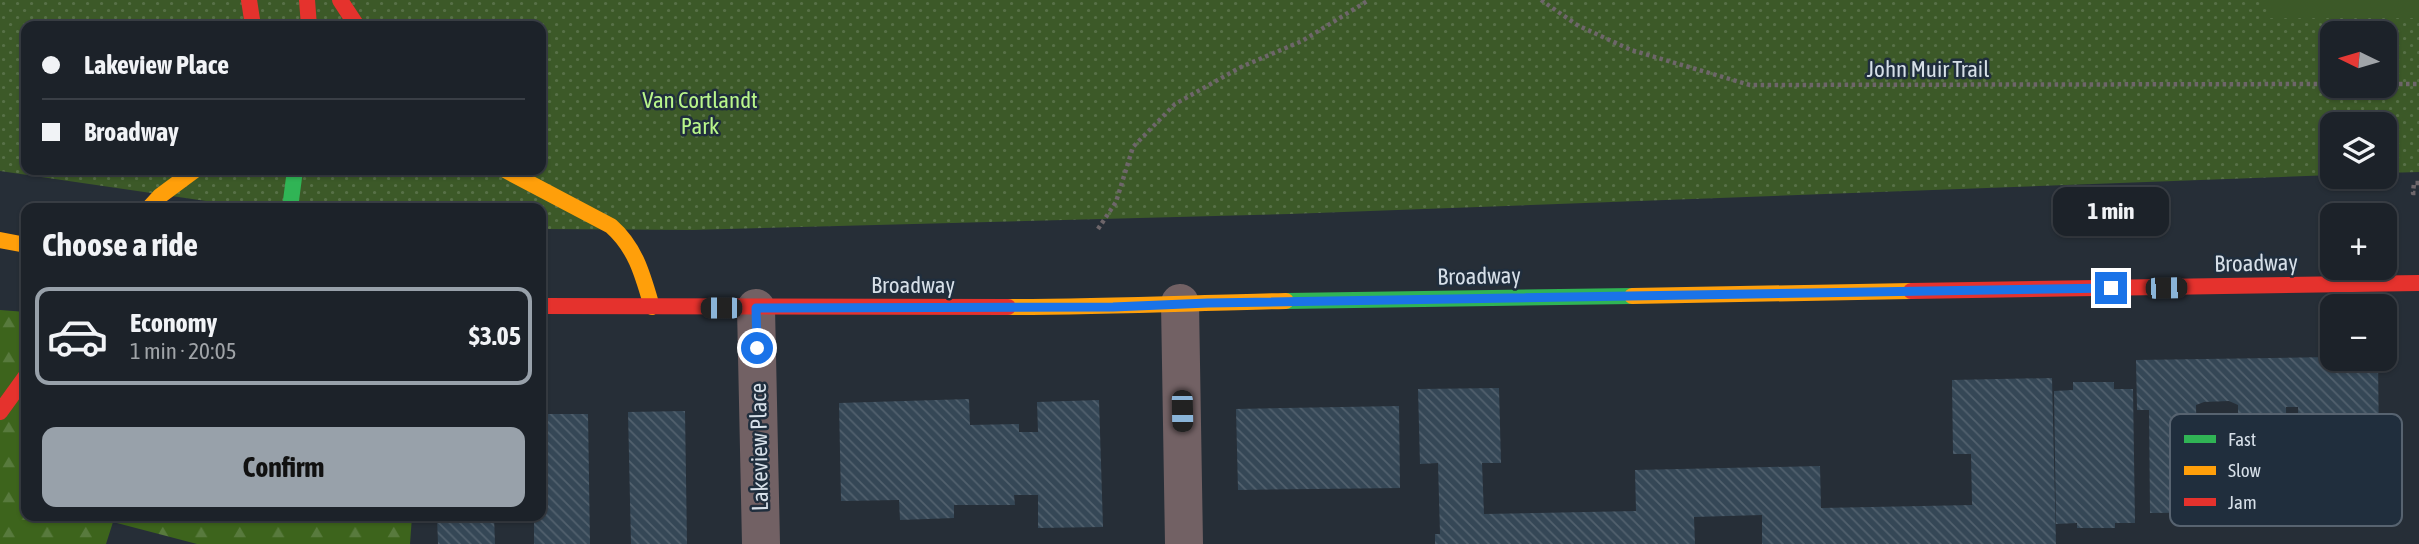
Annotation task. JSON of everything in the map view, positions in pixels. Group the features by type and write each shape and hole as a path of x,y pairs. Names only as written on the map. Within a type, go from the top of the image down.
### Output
{"main road":[{"path":"249,0 252,21"},
{"path":"307,0 309,21"},
{"path":"340,0 354,21"},
{"path":"154,203 188,175"},
{"path":"291,203 295,175"},
{"path":"514,175 622,234 637,257 652,307"},
{"path":"0,240 21,244"},
{"name":"Broadway","path":"546,306 1099,307 1180,303 2419,284"},
{"path":"0,412 21,383"}],"street":[{"path":"1180,303 1184,544"},
{"name":"Lakeview Place","path":"756,308 761,544"}],"path":[{"path":"1098,229 1116,202 1133,147 1175,104 1241,67 1302,41 1369,0"},
{"name":"John Muir Trail","path":"1541,0 1577,25 1631,50 1750,85 2320,85"},
{"path":"2398,84 2419,84"},
{"path":"2419,183 2414,183 2413,193 2419,193"}],"green space":[{"name":"Van Cortlandt Park","path":"0,0 2419,0 2419,172 2397,173 2397,112 2320,112 2320,175 1289,214 692,230 546,229 546,203 220,203 27,175 546,175 546,21 21,21 21,174 0,171"},
{"path":"2270,0 2419,0 2419,18 2270,18"},
{"path":"0,310 21,312 21,521 412,521 410,544 197,544 113,522 106,544 0,544"}],"building":[{"path":"2320,357 2320,371 2378,371 2379,414 2298,414 2298,407 2286,407 2286,414 2238,414 2238,405 2229,401 2196,405 2196,414 2170,414 2170,513 2150,513 2149,410 2137,410 2136,360"},
{"path":"2052,378 2056,544 1762,544 1762,515 1694,517 1695,544 1435,544 1435,534 1440,534 1438,463 1420,464 1418,389 1499,388 1501,463 1482,463 1484,514 1636,511 1635,470 1820,466 1821,508 1972,505 1971,454 1953,454 1952,380"},
{"path":"2073,382 2114,382 2114,389 2133,389 2135,523 2115,523 2115,528 2077,528 2077,523 2056,524 2054,391 2073,390"},
{"path":"969,399 970,425 1019,424 1019,432 1038,432 1037,402 1099,400 1103,527 1038,528 1038,495 1014,495 1015,505 954,505 954,518 900,520 899,500 841,501 839,403"},
{"path":"1399,406 1400,488 1238,490 1236,409"},
{"path":"685,411 687,544 631,544 628,412"},
{"path":"546,414 588,414 590,544 534,544 534,521 546,521"},
{"path":"437,521 494,521 495,544 438,544"}],"traffic: fast":[{"path":"291,203 294,175"},
{"path":"1286,301 1632,296"}],"traffic: slow":[{"path":"154,203 188,175"},
{"path":"514,175 611,226 633,253 652,307"},
{"path":"0,240 21,244"},
{"path":"1632,296 1911,291"},
{"path":"1008,307 1286,301"}],"traffic: jam":[{"path":"249,0 252,21"},
{"path":"307,0 309,21"},
{"path":"340,0 354,21"},
{"path":"1911,291 2419,283"},
{"path":"546,306 1008,307"},
{"path":"0,412 21,383"}],"route":[{"path":"757,348 756,308 1113,307 1180,303 2111,288"}]}
